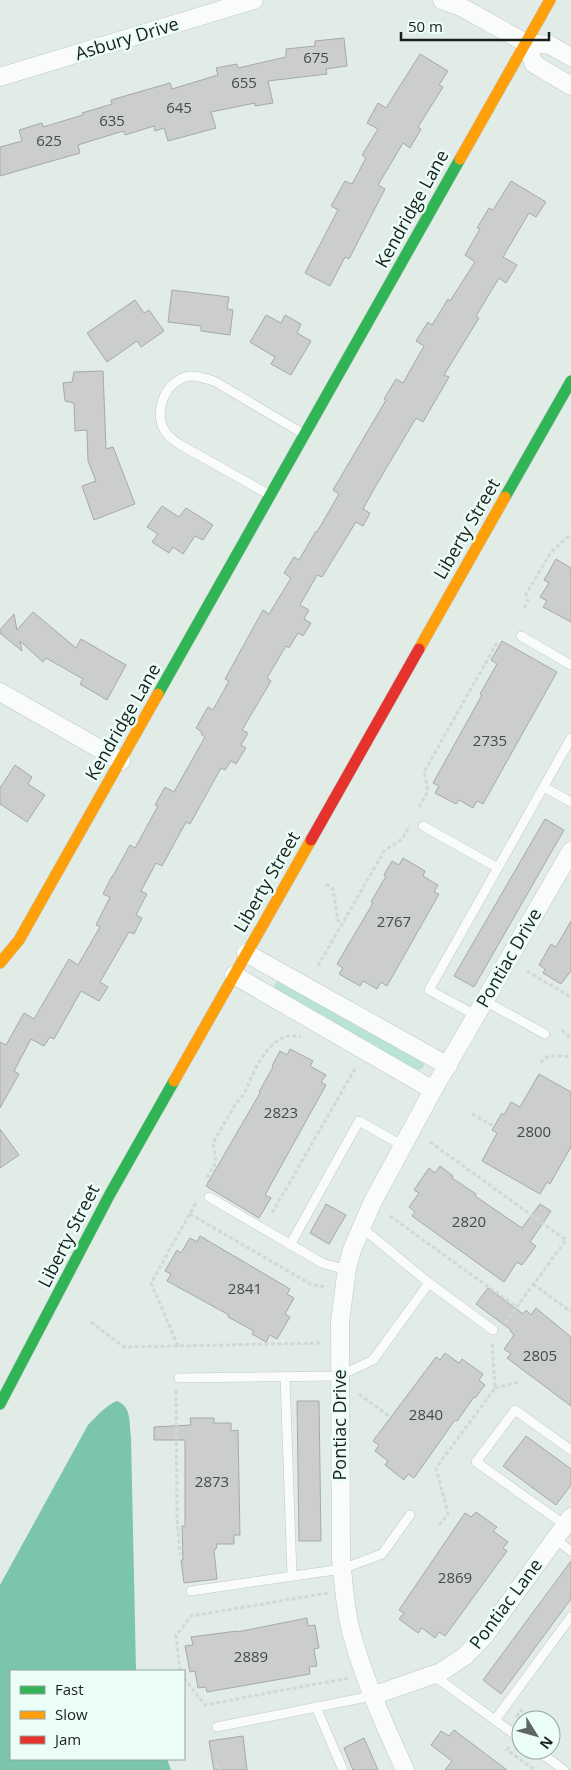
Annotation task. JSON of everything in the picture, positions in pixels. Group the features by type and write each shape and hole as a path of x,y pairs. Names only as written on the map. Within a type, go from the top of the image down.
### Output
{"street":[{"name":"Asbury Drive","path":"0,77 254,0"},
{"path":"442,0 461,7 526,43 550,45 571,57"},
{"name":"Kendridge Lane","path":"0,963 19,940 121,762 550,0"},
{"path":"526,43 534,64 571,86"},
{"name":"Liberty Street","path":"0,1404 110,1194 571,381"},
{"path":"0,692 121,762"},
{"name":"Pontiac Drive","path":"405,1770 372,1696 351,1634 342,1568 339,1376 340,1322 347,1270 360,1227 403,1146 433,1090 481,1009 566,871 571,851"},
{"path":"246,953 448,1066"},
{"path":"234,975 433,1090"},
{"name":"Pontiac Lane","path":"372,1696 434,1675 454,1665 476,1646 568,1521"}],"lane":[{"path":"271,496 179,444 167,434 160,421 160,408 166,393 176,382 189,376 203,377 214,381 305,434"},
{"path":"521,636 571,665"},
{"path":"545,1034 429,990 571,738"},
{"path":"544,787 571,802"},
{"path":"423,826 498,868"},
{"path":"290,1245 359,1121 403,1146"},
{"path":"209,1197 322,1263 347,1270"},
{"path":"360,1227 429,1283 493,1330"},
{"path":"178,1382 285,1376 339,1376 374,1360 429,1283"},
{"path":"285,1376 292,1576"},
{"path":"568,1521 476,1462 515,1410 571,1450"},
{"path":"191,1591 342,1568 382,1554 410,1514"},
{"path":"555,1539 571,1551"},
{"path":"495,1720 571,1618"},
{"path":"434,1675 495,1720 511,1735"},
{"path":"217,1727 372,1696"},
{"path":"316,1707 342,1770"},
{"path":"550,1760 564,1770"}],"path":[{"path":"524,608 528,601 526,594 551,552 571,534"},
{"path":"419,807 428,791 424,772 498,641"},
{"path":"318,966 384,851 402,839 410,824"},
{"path":"326,884 333,888 338,921 342,923"},
{"path":"527,971 571,996"},
{"path":"562,1030 571,1039"},
{"path":"207,1178 216,1162 213,1143 236,1103 241,1100 250,1083 250,1078 266,1051 283,1038 294,1035 306,1038"},
{"path":"541,1063 544,1058 550,1056 571,1056"},
{"path":"348,1062 364,1072"},
{"path":"272,1213 356,1067"},
{"path":"472,1114 493,1126"},
{"path":"178,1346 151,1283 198,1198"},
{"path":"190,1214 312,1285 335,1288"},
{"path":"390,1216 515,1306"},
{"path":"533,1284 571,1312"},
{"path":"91,1322 124,1347 330,1343"},
{"path":"178,1382 177,1517 180,1555"},
{"path":"495,1388 519,1382"},
{"path":"359,1394 389,1416"},
{"path":"180,1670 176,1636 190,1616 330,1593"},
{"path":"185,1679 205,1705 356,1677"},
{"path":"521,1760 535,1770"},
{"path":"215,1764 220,1770"}],"shaded area":[{"path":"278,980 421,1061 424,1064 423,1068 415,1069 278,991 274,986"},
{"path":"117,1401 125,1407 130,1421 136,1670 10,1670 10,1760 167,1760 171,1770 0,1770 0,1585 88,1425 105,1408"}],"building":[{"path":"344,38 347,66 326,69 327,74 268,81 273,103 255,106 255,103 211,112 216,128 168,141 164,128 155,131 154,126 125,135 123,131 78,145 80,153 0,176 0,147 22,141 19,130 42,123 43,127 83,115 82,113 112,104 111,100 170,83 172,89 218,75 216,68 237,64 238,68 286,57 286,49 315,46 315,41"},
{"path":"420,54 448,71 439,85 443,87 418,127 421,129 410,148 403,143 378,185 385,189 349,259 345,257 330,286 305,273 338,210 331,206 345,181 352,184 366,158 362,155 378,129 367,123 378,103 386,108"},
{"path":"511,181 546,202 536,217 529,213 503,257 517,265 506,283 499,278 476,316 479,318 444,375 449,377 423,422 416,418 363,509 370,513 363,526 356,522 322,577 317,575 300,605 309,610 304,619 311,623 303,636 298,633 289,648 286,646 267,678 271,681 242,730 248,733 241,745 246,748 236,764 231,761 225,770 221,768 190,824 186,822 162,866 156,863 141,891 147,894 136,915 142,918 134,934 129,932 100,982 108,987 99,1001 81,991 54,1039 50,1037 44,1046 31,1039 14,1071 19,1074 0,1108 0,1042 6,1045 24,1013 34,1019 69,959 78,965 100,927 96,925 110,897 103,894 112,876 130,845 135,848 158,806 155,805 165,787 174,792 205,737 196,728 208,707 213,710 229,681 225,679 263,610 269,614 291,578 284,573 294,557 299,560 339,494 333,490 386,400 384,399 396,379 403,383 424,346 416,341 428,322 432,325 448,299 450,301 475,262 465,255 480,229 477,228 489,208 493,210"},
{"path":"172,290 229,297 227,309 233,310 230,335 201,331 201,326 168,322"},
{"path":"135,300 144,313 149,310 164,331 141,347 137,341 107,362 87,333"},
{"path":"266,315 281,323 285,315 301,324 297,333 311,341 291,375 271,364 275,357 250,342"},
{"path":"103,371 106,449 113,447 135,504 94,520 82,486 96,481 88,461 87,430 75,431 74,403 65,401 63,383 72,382 74,372"},
{"path":"162,506 179,517 186,508 213,525 203,540 195,536 183,554 173,547 169,553 152,542 158,534 147,527"},
{"path":"556,559 571,568 571,622 543,607 547,601 540,597 549,583 544,580"},
{"path":"33,612 76,648 81,639 126,665 107,700 80,684 83,679 46,658 43,662 20,641 22,651 0,633 0,630 14,614 17,630"},
{"path":"502,641 557,672 483,804 477,801 473,808 459,800 456,804 435,793 439,786 433,783 482,695 480,694 497,664 491,660"},
{"path":"15,765 32,777 28,784 45,795 27,822 0,804 0,788"},
{"path":"545,819 564,830 474,987 454,976"},
{"path":"403,858 425,871 423,876 438,885 434,892 439,894 387,986 381,982 377,989 363,981 360,986 339,974 343,968 337,964 373,903 371,902 392,861 399,865"},
{"path":"571,921 571,971 561,984 543,973 545,969 539,965 551,944 556,947"},
{"path":"290,1049 313,1061 310,1066 326,1075 321,1082 326,1085 265,1195 271,1198 259,1218 206,1186 260,1093 280,1051 287,1055"},
{"path":"539,1074 571,1092 571,1147 550,1184 547,1182 540,1194 482,1161 497,1133 492,1130 502,1113 504,1115 511,1102 520,1107"},
{"path":"0,1129 19,1155 0,1168"},
{"path":"440,1166 453,1176 452,1178 476,1194 475,1196 522,1228 540,1204 551,1211 530,1242 536,1246 522,1265 517,1262 504,1282 412,1216 415,1212 409,1207 419,1193 414,1190 429,1168 435,1173"},
{"path":"326,1204 346,1215 329,1244 310,1233"},
{"path":"200,1236 290,1289 287,1294 294,1298 285,1314 290,1317 277,1339 270,1335 266,1342 252,1334 254,1331 228,1317 229,1315 167,1281 171,1274 165,1271 177,1250 181,1253 190,1238 197,1242"},
{"path":"488,1288 523,1314 526,1310 531,1315 536,1308 571,1337 571,1406 507,1358 511,1354 504,1349 514,1335 511,1330 476,1304"},
{"path":"445,1353 459,1363 462,1359 483,1374 479,1380 485,1385 457,1421 455,1420 414,1478 408,1474 404,1480 385,1465 388,1461 375,1451 379,1445 373,1441 436,1357 440,1360"},
{"path":"297,1401 319,1401 321,1541 299,1541"},
{"path":"190,1418 214,1418 214,1423 231,1423 231,1431 238,1430 240,1535 234,1535 234,1544 217,1544 214,1550 217,1579 184,1583 181,1560 183,1560 182,1526 185,1526 185,1440 154,1440 154,1427 191,1425"},
{"path":"526,1436 571,1469 571,1485 556,1505 503,1466"},
{"path":"476,1512 497,1527 493,1531 508,1542 503,1548 507,1551 445,1636 439,1632 435,1638 422,1628 418,1633 399,1619 404,1613 399,1610 465,1513 471,1517"},
{"path":"571,1561 571,1599 501,1694 483,1680"},
{"path":"307,1618 308,1626 315,1625 319,1648 314,1649 317,1666 309,1667 310,1674 207,1692 206,1687 198,1688 195,1671 190,1672 185,1646 193,1645 191,1637 237,1632"},
{"path":"454,1730 507,1770 445,1770 452,1761 431,1745 441,1731 449,1736"},
{"path":"243,1736 247,1770 214,1770 209,1741"},
{"path":"364,1738 378,1770 353,1770 344,1748"}],"traffic: fast":[{"path":"158,694 460,159"},
{"path":"505,497 571,381"},
{"path":"0,1404 110,1194 174,1081"}],"traffic: slow":[{"path":"460,159 550,0"},
{"path":"419,649 505,497"},
{"path":"0,963 19,940 158,694"},
{"path":"174,1081 311,840"}],"traffic: jam":[{"path":"311,840 419,649"}]}
